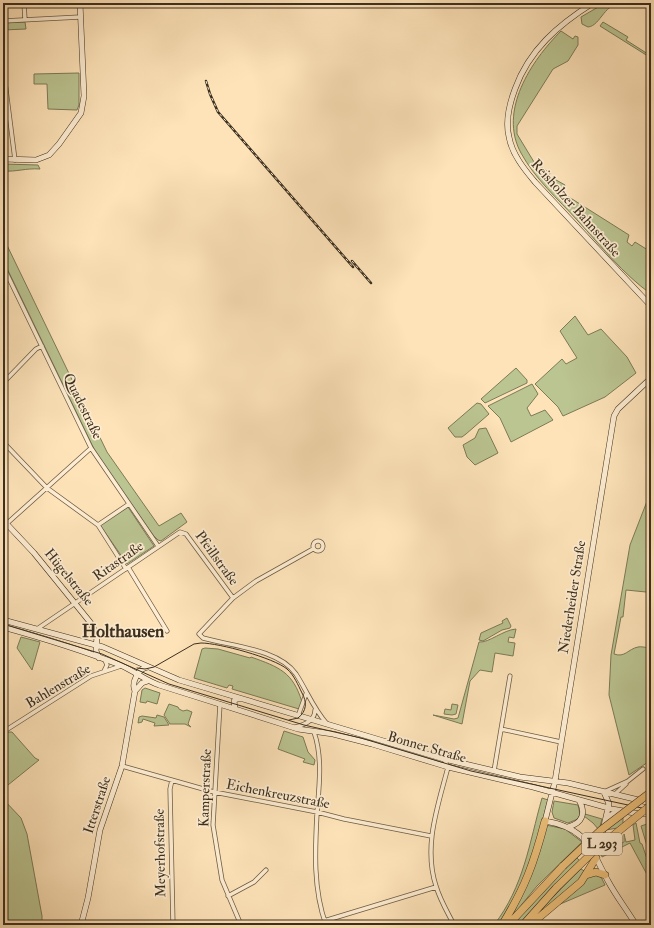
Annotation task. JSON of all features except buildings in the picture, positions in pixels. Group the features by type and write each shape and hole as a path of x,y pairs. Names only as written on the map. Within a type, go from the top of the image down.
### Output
{"highway":[{"name":"L 293","path":"508,925 563,866 601,830 651,792"},
{"name":"L 293","path":"523,925 558,887 609,838 651,804"},
{"path":"502,925 532,869 545,821"},
{"name":"L 293","path":"530,925 586,875 596,858"},
{"name":"L 293","path":"586,875 596,872 605,875"}],"main road":[{"path":"3,159 39,160 49,155 59,144 81,113 84,96 80,3"},
{"name":"Reisholzer Bahnstraße","path":"593,3 556,29 528,61 518,80 510,106 507,127 509,139 519,160 535,182 651,306"},
{"name":"Niederheider Straße","path":"555,781 614,416 618,408 651,378"},
{"name":"Hügelstraße","path":"4,523 34,553 75,604 95,632 97,645 96,651 102,659"},
{"name":"Bonner Straße","path":"3,620 48,632 67,639 97,645 179,680 329,726 444,759 531,779 555,781 615,794 651,804"},
{"name":"Bonner Straße","path":"3,627 73,648 121,666 148,681 295,727 314,732 333,734 372,744 448,767 552,792 608,808 640,814 651,814"},
{"path":"24,633 34,633 37,629"},
{"path":"137,675 143,668 148,667"},
{"name":"Itterstraße","path":"81,925 88,898 100,830 122,766 136,692 134,688 137,675"},
{"path":"136,692 142,683 148,681"},
{"path":"235,709 234,702 237,699 242,699"},
{"path":"555,781 545,821 554,822 568,827 585,840 636,925"},
{"path":"604,792 608,808"},
{"path":"596,858 608,808 615,794"},
{"path":"568,827 578,823 582,817 583,810 579,800"},
{"path":"548,810 554,822"},
{"path":"603,826 608,817 620,810"}],"street":[{"path":"24,3 25,20"},
{"path":"3,22 80,17"},
{"path":"3,66 14,160"},
{"name":"Quadestraße","path":"3,266 91,448 158,546"},
{"path":"3,383 36,349 42,346"},
{"path":"3,442 47,488 98,526 167,631"},
{"path":"4,523 47,488 91,448"},
{"path":"98,526 129,504"},
{"name":"Ritastraße","path":"37,629 158,546 182,532"},
{"name":"Pfeillstraße","path":"182,532 186,534 233,598"},
{"path":"313,549 265,574 233,598 199,634 203,638 251,650 279,659 296,673 315,709 329,726"},
{"path":"47,623 45,628 48,632"},
{"name":"Bahlenstraße","path":"102,659 108,666 104,672"},
{"name":"Bahlenstraße","path":"3,732 91,676 121,666"},
{"path":"494,771 510,676"},
{"path":"298,716 306,694"},
{"name":"Kamperstraße","path":"220,704 212,825 222,880 241,925"},
{"path":"295,727 303,726 310,720 315,715 315,709"},
{"path":"501,729 561,742"},
{"path":"314,732 319,759 315,867 325,923 436,887"},
{"path":"444,759 448,767 431,836 430,860 436,887 454,925"},
{"name":"Eichenkreuzstraße","path":"122,766 214,792 431,836"},
{"path":"615,794 643,769"},
{"name":"Meyerhofstraße","path":"172,780 170,789 173,925"},
{"path":"604,792 615,789 628,781"},
{"path":"228,896 254,882 266,870"}],"green space":[{"path":"605,3 627,3 630,6 617,4 607,10 592,26 588,27 582,24 581,17"},
{"path":"25,22 26,29 3,30 3,23"},
{"path":"603,22 628,37 626,40 651,56 651,58 600,26"},
{"path":"561,31 573,39 575,36 578,37 578,45 568,61 553,69 517,126 517,134 534,162 550,173 549,176 565,185 561,192 629,235 627,242 632,246 635,242 651,252 651,294 622,269 533,172 521,153 515,137 513,120 521,88 539,57"},
{"path":"79,73 79,105 77,110 48,109 47,84 34,84 34,74"},
{"path":"3,164 38,165 40,169 3,171"},
{"path":"3,237 107,452 159,526 181,513 187,522 161,541 153,535 95,451 3,260"},
{"path":"575,316 588,335 601,329 627,357 636,373 605,397 563,416 558,407 535,384 562,359 566,364 577,358 560,331"},
{"path":"516,368 527,380 527,383 485,403 481,399"},
{"path":"532,384 538,394 527,408 531,416 545,410 553,420 511,442 500,418 488,406"},
{"path":"477,403 481,404 489,414 462,437 455,437 448,428"},
{"path":"486,428 498,453 475,465 467,457 463,445 475,438 479,429"},
{"path":"651,491 651,596 646,592 626,590 623,617 621,617 614,654 621,655 639,647 651,648 651,760 629,775 609,695 611,655 630,545"},
{"path":"128,507 154,546 127,564 100,525"},
{"path":"507,618 511,626 510,628 502,630 483,641 479,640 481,633 503,623 502,621"},
{"path":"516,629 514,638 509,637 508,642 515,643 513,656 495,653 492,672 480,670 470,681 462,724 433,715 454,719 458,718 479,642 487,641"},
{"path":"21,637 40,642 32,670 17,648"},
{"path":"202,649 218,649 250,658 251,657 270,664 284,672 294,684 298,692 302,702 299,709 232,689 233,686 229,685 227,688 194,678"},
{"path":"145,688 160,693 157,704 147,701 146,703 140,702 142,690"},
{"path":"169,704 178,707 183,711 187,710 192,712 188,724 191,727 185,724 170,724 164,715"},
{"path":"452,704 458,705 456,714 444,714 445,709 451,710"},
{"path":"157,715 164,717 169,725 154,726 155,723 143,719 142,722 138,723 139,717 156,718"},
{"path":"284,731 303,737 308,752 315,760 314,765 303,762 305,759 278,749"},
{"path":"12,732 35,758 39,760 3,789 3,735"},
{"path":"542,798 548,800 534,858 500,925 494,925 504,910 519,880"},
{"path":"3,799 21,818 27,834 42,916 42,925 3,925"},
{"path":"554,801 578,805 580,814 578,819 568,823 554,818 552,812"},
{"path":"585,814 602,819 599,830 584,816"},
{"path":"623,818 623,827 606,830 606,828"},
{"path":"636,823 640,843 642,844 651,871 651,882 630,843 602,857 601,853 624,842 624,834 626,842 635,840 633,825"},
{"path":"647,824 649,828 647,829 651,838 651,859 641,826"},
{"path":"546,825 565,829 582,842 537,886 513,915 533,869"},
{"path":"575,856 580,861 521,925 510,925"},
{"path":"581,869 586,872 583,877 527,923"},
{"path":"595,874 601,877 605,885 558,905 535,925 587,876"}],"tram line":[{"path":"3,624 102,654 169,684 304,725 361,738 471,771 651,810"},
{"path":"137,668 145,669 154,667 194,644 201,643 246,652 271,660 289,671 294,677 304,696 305,709 298,718 289,720"}],"railway":[{"path":"206,81 218,112 353,267"},
{"path":"352,261 371,283"}],"district":[{"name":"Holthausen","path":"123,631"}]}
